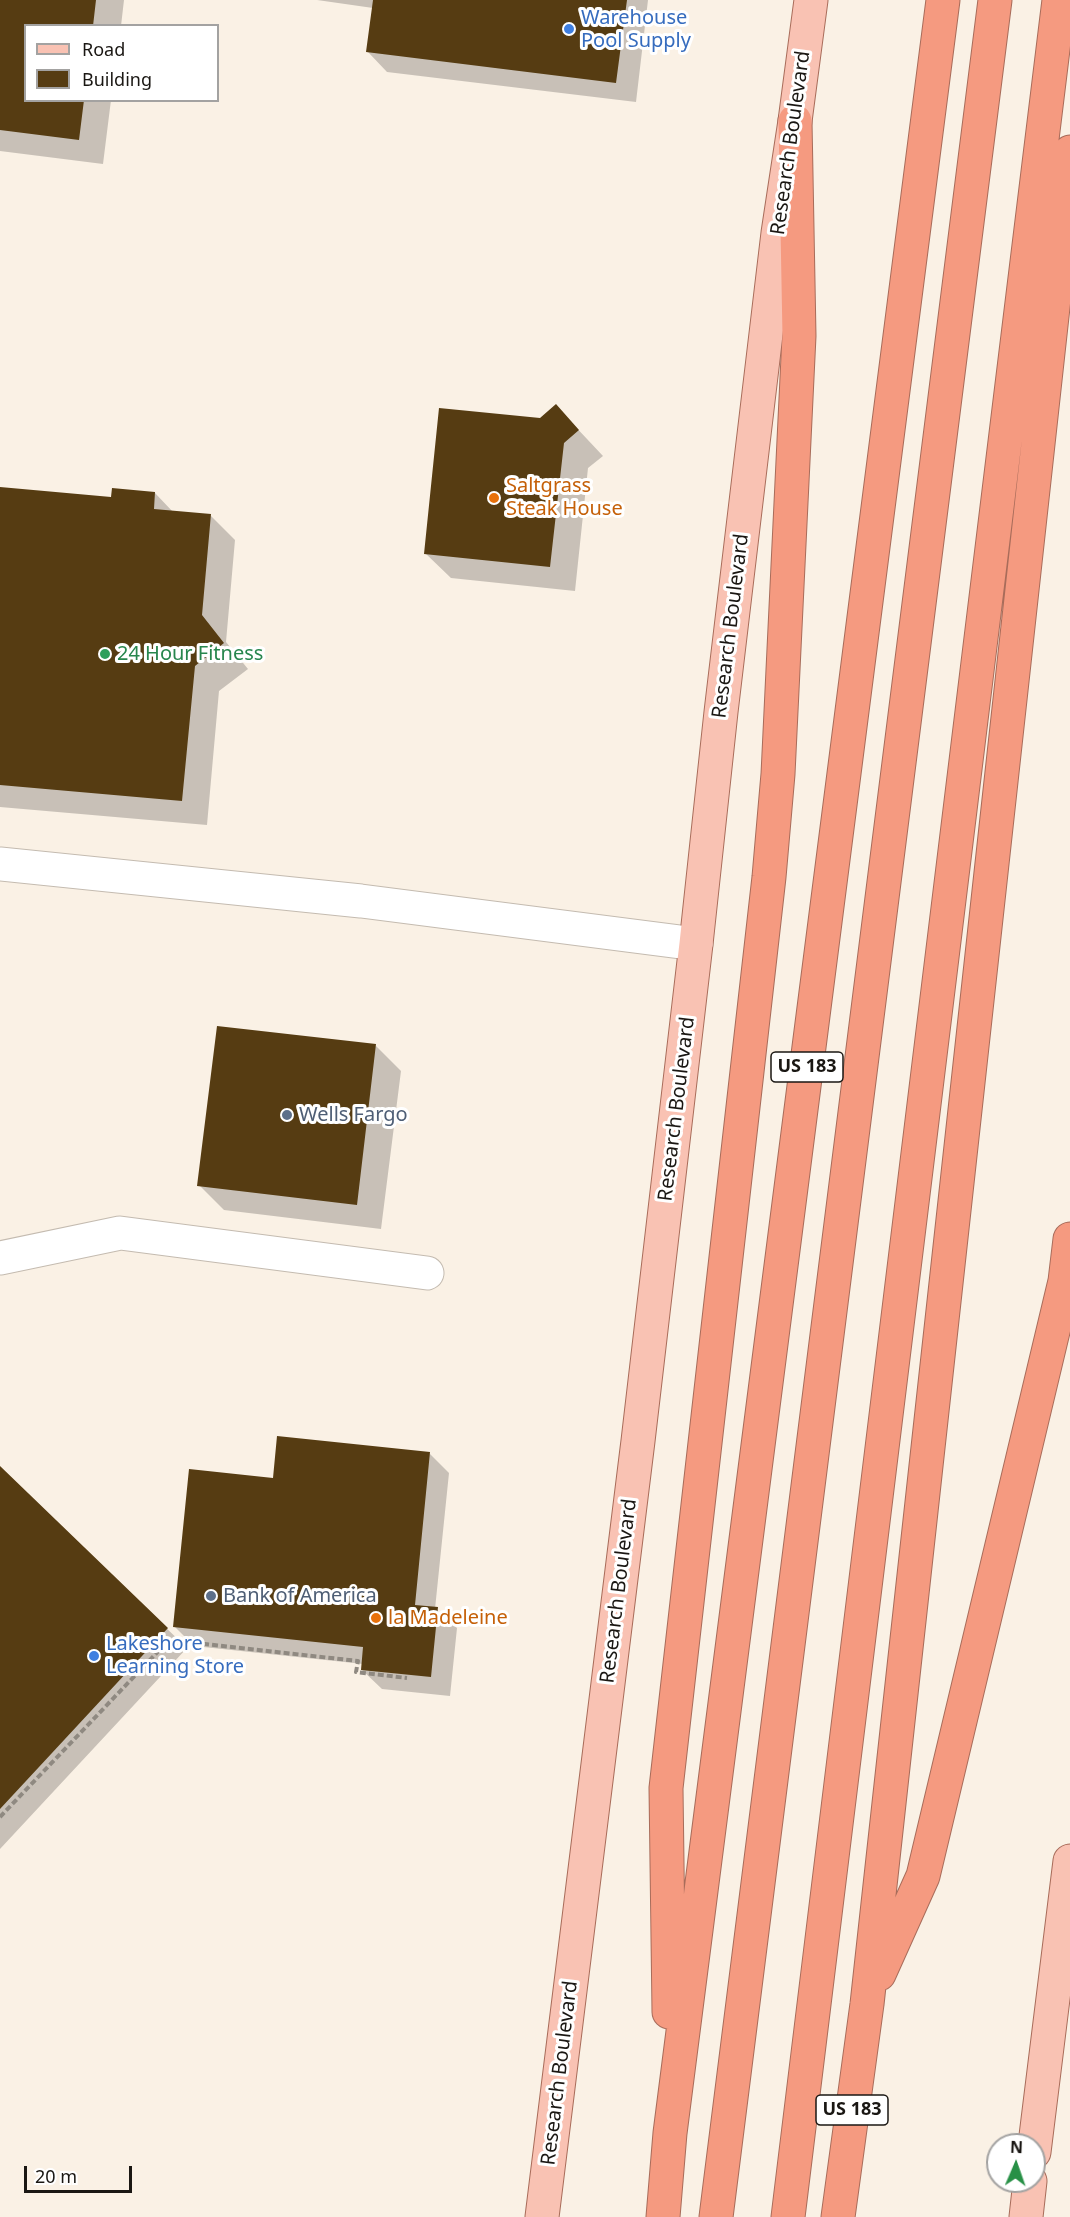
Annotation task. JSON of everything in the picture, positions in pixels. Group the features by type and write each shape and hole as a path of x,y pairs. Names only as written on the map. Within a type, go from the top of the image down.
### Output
{"highway":[{"name":"US 183","path":"663,2217 670,2133 943,0"},
{"path":"716,2217 995,0"},
{"path":"788,2217 1059,0"},
{"path":"670,2133 666,1788 778,774 799,336 795,121"},
{"name":"US 183","path":"838,2217 867,2004 1070,152"},
{"path":"867,2004 923,1876 1065,1281 1070,1239"}],"main road":[{"name":"Research Boulevard","path":"542,2217 638,1441 775,256 811,0"},
{"path":"1036,2133 1070,1861"},
{"path":"1026,2217 1029,2193"}],"lane":[{"path":"0,864 361,901 696,944"},
{"path":"0,1258 120,1233 427,1273"}],"path":[{"path":"0,1817 169,1640 358,1661 356,1672 407,1678"}],"building":[{"path":"0,0 96,0 93,24 24,24 24,102 84,102 79,140 0,130"},
{"path":"373,0 627,0 616,83 366,52"},
{"name":"Saltgrass Steak House","path":"556,404 579,430 564,443 550,567 424,554 439,408 540,418"},
{"name":"24 Hour Fitness","path":"0,487 111,497 112,488 155,492 154,509 211,514 202,615 224,643 195,666 182,801 0,785"},
{"name":"Wells Fargo","path":"217,1026 376,1044 357,1205 197,1186"},
{"path":"277,1436 430,1452 415,1605 438,1607 431,1677 361,1670 363,1647 173,1627 189,1469 273,1478"},
{"path":"0,1466 168,1628 0,1809"}],"place":[{"name":"Warehouse Pool Supply","path":"569,29"},
{"name":"Saltgrass Steak House","path":"494,498"},
{"name":"24 Hour Fitness","path":"105,654"},
{"name":"Wells Fargo","path":"287,1115"},
{"name":"Bank of America","path":"211,1596"},
{"name":"la Madeleine","path":"376,1618"},
{"name":"Lakeshore Learning Store","path":"94,1656"}]}
